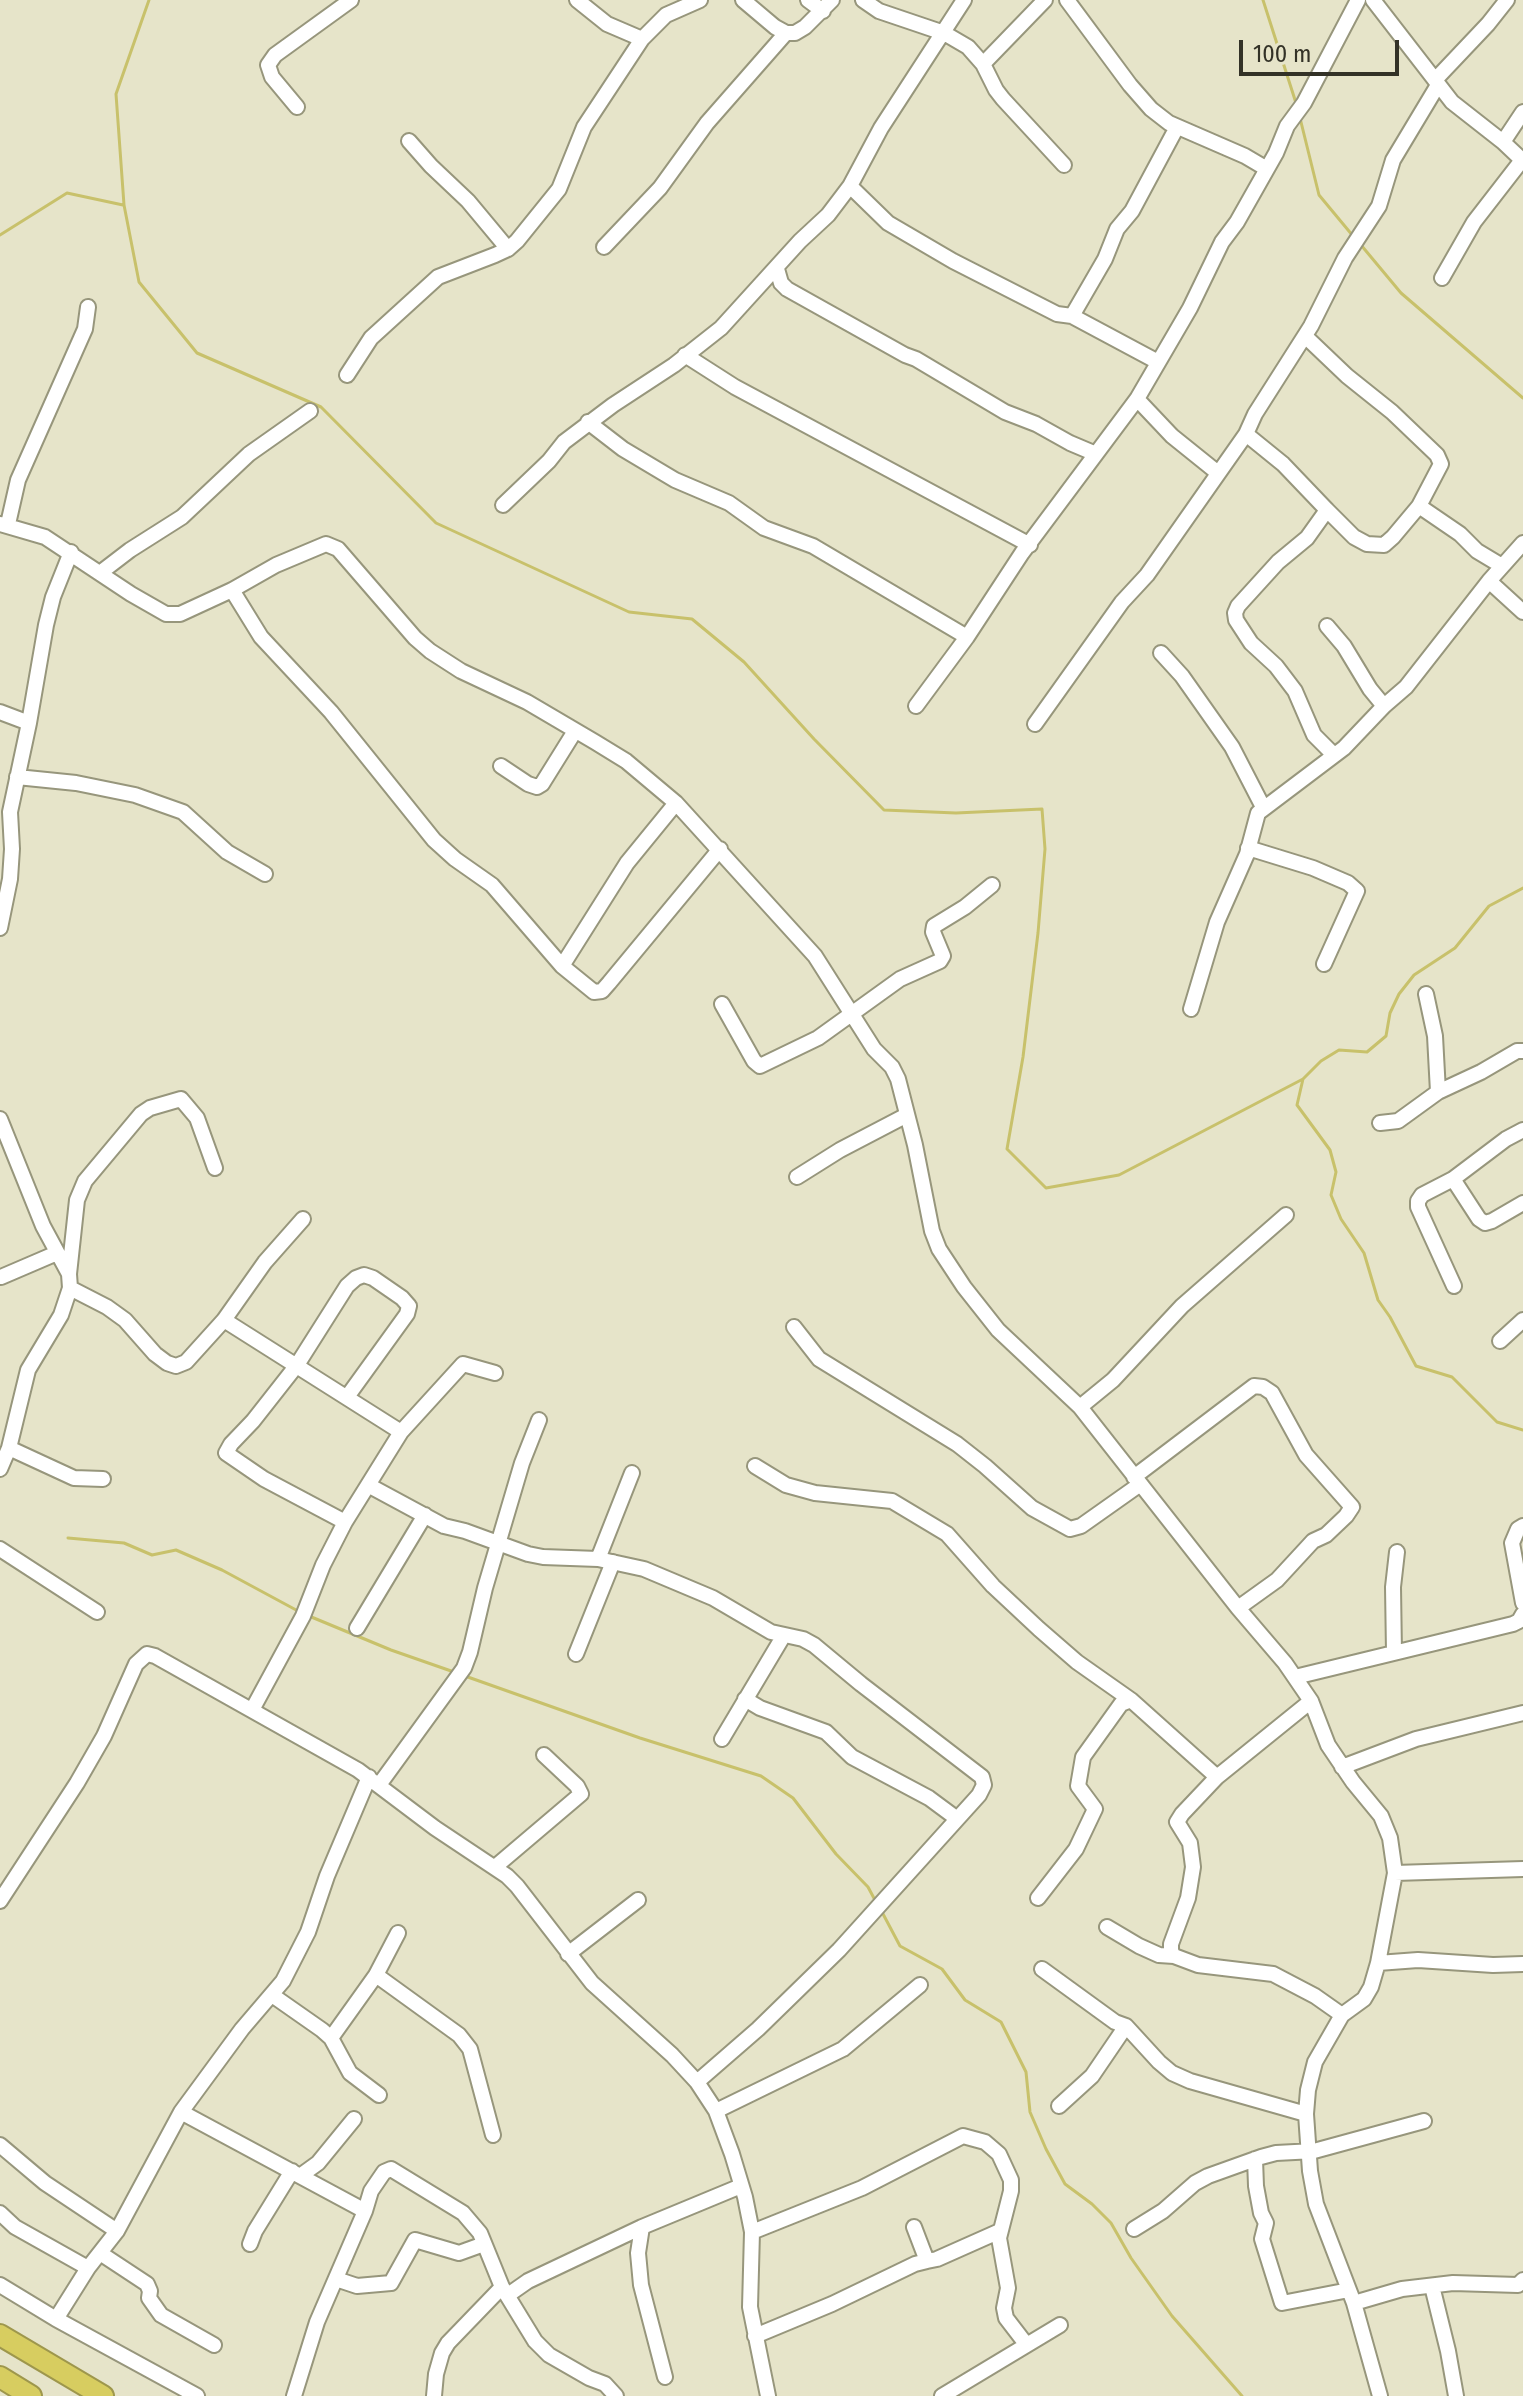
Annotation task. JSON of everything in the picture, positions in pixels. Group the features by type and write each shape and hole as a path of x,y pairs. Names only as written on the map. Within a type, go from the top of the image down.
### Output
{"highway":[{"path":"0,2335 103,2396"},
{"path":"0,2377 31,2396"}],"street":[{"path":"297,107 272,77 268,65 275,55 351,0"},
{"path":"577,0 607,24 642,39"},
{"path":"347,375 371,338 438,277 508,249 559,189 584,127 642,39 666,15 700,0"},
{"path":"743,0 786,33 795,33 805,27 827,5"},
{"path":"808,0 827,5"},
{"path":"863,0 879,11 944,33 968,47 983,64 1003,99 1064,165"},
{"path":"503,505 549,461 564,442 588,422 721,328 800,241 828,215 850,186 881,128 964,0"},
{"path":"983,64 1045,0"},
{"path":"1067,0 1151,109 1177,127 1245,156 1267,169"},
{"path":"916,706 967,637 1022,553 1137,399 1190,308 1222,242 1267,169 1287,126 1304,103 1358,0"},
{"path":"1373,0 1436,83 1465,114 1523,161 1474,222 1442,278"},
{"path":"1035,724 1122,602 1147,575 1246,434 1255,414 1305,336 1345,258 1379,206 1393,160 1436,83 1507,0"},
{"path":"604,247 660,188 707,123 786,33"},
{"path":"1503,142 1523,112"},
{"path":"1072,316 1105,259 1117,229 1132,211 1177,127"},
{"path":"409,141 483,217 508,249"},
{"path":"850,186 880,217 908,235 986,279 1057,314 1072,316 1158,362"},
{"path":"777,269 781,283 787,289 916,359 1005,412 1096,454"},
{"path":"88,307 85,329 18,480 4,524 45,537 166,614 180,614 276,565 326,544 338,549 415,638 430,651 461,671 527,702 626,761 676,803 815,956 874,1049 892,1067 898,1079 924,1184 932,1231 939,1249 964,1287 998,1330 1080,1407 1311,1701 1328,1745 1381,1816 1390,1838 1395,1873 1371,1987 1364,1999 1342,2015 1315,2062 1306,2114 1316,2204 1351,2297 1380,2396"},
{"path":"1246,434 1283,464 1354,537 1367,544 1384,545 1419,506 1441,464 1437,455 1305,336"},
{"path":"685,355 735,387 1030,545"},
{"path":"1137,399 1172,436 1218,473"},
{"path":"100,573 182,517 249,454 310,411"},
{"path":"588,422 623,449 675,480 739,509 755,524 813,546 967,637"},
{"path":"1419,506 1460,534 1477,551 1502,566"},
{"path":"1327,510 1307,538 1278,562 1235,613 1236,620 1251,643 1276,666 1295,691 1314,735 1334,755"},
{"path":"1191,1009 1217,922 1248,848 1258,813 1334,755 1406,687 1489,581 1523,543"},
{"path":"0,928 5,878 12,849 10,812 53,597 71,552"},
{"path":"1489,581 1523,612"},
{"path":"232,590 261,637 331,712 434,840 492,885 562,966 594,992 602,991 720,849"},
{"path":"1327,626 1384,706"},
{"path":"1161,653 1182,676 1232,747 1263,807"},
{"path":"0,712 29,723"},
{"path":"501,766 537,787 542,784 575,731"},
{"path":"17,777 123,792 183,812 227,852 265,874"},
{"path":"562,966 627,863 676,803"},
{"path":"1248,848 1313,868 1348,883 1357,891 1324,964"},
{"path":"722,1004 754,1061 760,1066 818,1038 900,979 940,961 943,956 933,932 934,926 992,885"},
{"path":"1426,994 1435,1036 1438,1092"},
{"path":"1380,1123 1398,1121 1438,1092 1517,1051 1523,1051"},
{"path":"0,1469 9,1448 28,1370 61,1315 70,1281 77,1200 85,1181 141,1114 150,1108 181,1099 197,1118 215,1168"},
{"path":"797,1177 851,1143 907,1115"},
{"path":"0,1119 3,1136 70,1281 125,1320 155,1354 176,1366 186,1362 224,1320 265,1262 303,1219"},
{"path":"1454,1286 1418,1207 1422,1195 1453,1179 1523,1130"},
{"path":"1453,1179 1479,1219 1485,1223 1523,1203"},
{"path":"1080,1407 1113,1380 1182,1306 1286,1215"},
{"path":"1,1277 57,1253"},
{"path":"345,1522 264,1479 226,1453 297,1365 347,1286 364,1275 373,1278 409,1306 407,1314 347,1397"},
{"path":"224,1320 401,1432"},
{"path":"1500,1341 1523,1320"},
{"path":"794,1327 819,1359 957,1444 1032,1508 1070,1529 1081,1526 1254,1386 1263,1387 1272,1393 1306,1455 1352,1507 1326,1535 1313,1541 1277,1580 1238,1608"},
{"path":"252,1710 298,1625 345,1522 401,1432 463,1364 495,1373"},
{"path":"56,2319 88,2268 117,2231 181,2112 242,2029 283,1981 308,1932 327,1876 374,1781 464,1668 522,1463 539,1420"},
{"path":"9,1448 74,1478 103,1479"},
{"path":"755,1466 786,1485 815,1493 892,1501 947,1534 993,1586 1039,1629 1077,1662 1131,1700 1217,1777"},
{"path":"576,1654 632,1473"},
{"path":"368,1485 444,1526 543,1557 606,1560 644,1569 713,1598 762,1628 803,1639 982,1777 984,1785 979,1795 839,1950 758,2029 697,2082"},
{"path":"357,1628 425,1515"},
{"path":"1523,1526 1518,1529 1512,1543 1523,1603"},
{"path":"0,1549 97,1612"},
{"path":"1394,1653 1393,1587 1397,1552"},
{"path":"1295,1677 1513,1624 1523,1614"},
{"path":"722,1739 784,1635"},
{"path":"0,1901 91,1759 123,1698 136,1664 147,1654 374,1781 517,1886 592,1983 672,2055 697,2082 716,2111 732,2154 752,2232 750,2307 768,2396"},
{"path":"745,1699 760,1708 826,1732 852,1757 919,1793 956,1818"},
{"path":"1038,1898 1076,1849 1095,1809 1078,1786 1083,1757 1121,1704 1131,1700"},
{"path":"1174,1956 1171,1944 1188,1898 1193,1867 1190,1843 1177,1822 1217,1777 1311,1701"},
{"path":"1342,1767 1416,1739 1523,1713"},
{"path":"495,1867 581,1794 577,1786 544,1755"},
{"path":"1395,1873 1523,1869"},
{"path":"568,1954 638,1900"},
{"path":"1107,1927 1159,1955 1174,1956 1215,1969 1273,1974 1315,1996 1342,2015"},
{"path":"331,2038 376,1975 398,1933"},
{"path":"1378,1963 1418,1960 1523,1964"},
{"path":"1042,1969 1115,2022 1126,2026 1172,2073 1306,2114"},
{"path":"376,1975 459,2035 470,2049 493,2135"},
{"path":"716,2111 843,2049 920,1985"},
{"path":"272,1995 331,2038 350,2073 379,2095"},
{"path":"1059,2106 1092,2076 1126,2026"},
{"path":"181,2112 365,2211"},
{"path":"250,2244 255,2231 296,2174 318,2163 354,2119"},
{"path":"1134,2229 1172,2204 1195,2183 1255,2159 1276,2153 1310,2151 1424,2121"},
{"path":"752,2232 862,2188 963,2136 985,2142 999,2154 1011,2180 1000,2231 1008,2288 1004,2308 1006,2318 1026,2344"},
{"path":"0,2145 45,2183 117,2231"},
{"path":"1255,2159 1256,2186 1266,2223 1262,2239 1282,2303 1453,2283 1518,2285 1523,2280"},
{"path":"294,2396 317,2322 371,2191 384,2172 391,2169 463,2213 480,2233 505,2291 535,2341 549,2355 605,2384 616,2396"},
{"path":"434,2396 436,2374 448,2343 505,2291 642,2227 741,2186"},
{"path":"0,2213 15,2227 88,2268"},
{"path":"642,2227 638,2253 641,2285 665,2377"},
{"path":"914,2227 927,2261"},
{"path":"755,2336 843,2300 915,2264 937,2259 1000,2231"},
{"path":"336,2279 357,2286 391,2283 415,2240 459,2253 484,2244"},
{"path":"100,2253 147,2284 149,2298 161,2315 214,2345"},
{"path":"0,2285 197,2396"},
{"path":"1432,2286 1456,2396"},
{"path":"942,2396 1060,2325"}],"waterway":[{"path":"149,0 116,94 124,205 139,282 197,353 321,407 436,523 629,612 692,619 744,662 884,810 956,813 1042,809 1045,849 1038,933 1023,1057 1007,1149 1046,1188 1119,1175 1303,1079"},
{"path":"1263,0 1296,103"},
{"path":"1300,118 1319,195 1353,236"},
{"path":"0,235 67,193 123,205"},
{"path":"1361,245 1401,293 1523,398"},
{"path":"1523,888 1489,906 1455,948 1414,975 1399,994 1390,1013 1386,1036 1367,1052 1339,1050 1321,1061 1303,1079 1297,1105 1330,1150 1336,1172 1331,1195 1341,1219 1364,1253 1378,1300 1416,1366 1452,1377 1497,1422 1523,1430"},
{"path":"68,1538 124,1543 152,1555 176,1550 222,1570 298,1611"},
{"path":"309,1616 454,1672"},
{"path":"465,1676 640,1738 761,1776 793,1798 836,1854 868,1887 876,1902"},
{"path":"882,1912 900,1946 942,1969 965,2000 1001,2022 1026,2072 1030,2112 1065,2184 1111,2223 1131,2258 1172,2316 1242,2396"}]}
